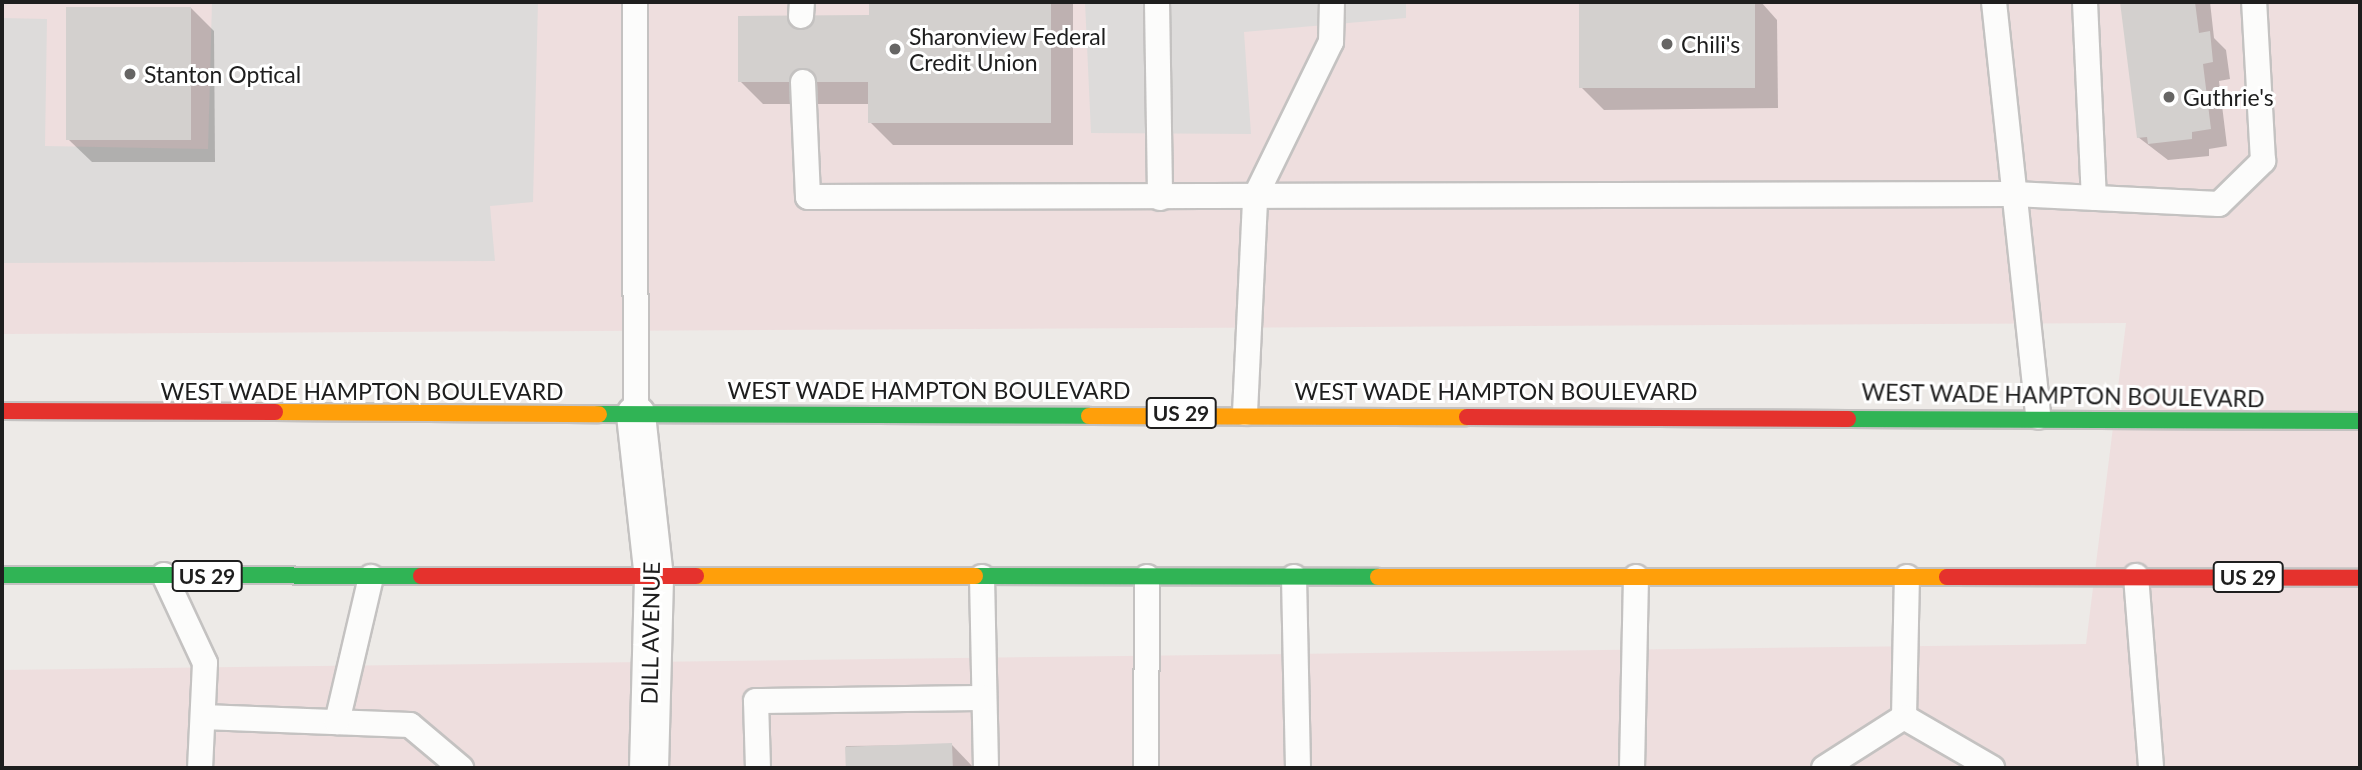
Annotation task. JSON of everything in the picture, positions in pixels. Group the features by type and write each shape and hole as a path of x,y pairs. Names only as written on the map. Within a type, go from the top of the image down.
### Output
{"main road":[{"name":"WEST WADE HAMPTON BOULEVARD","path":"2,411 636,415 1245,413 2038,416 2360,421"},
{"name":"US 29","path":"2,575 654,578 2360,578"}],"street":[{"name":"DILL AVENUE","path":"636,415 654,578 649,768"}],"lane":[{"path":"635,2 636,415"},
{"path":"1157,2 1160,198"},
{"path":"1245,413 1255,197 1331,42 1332,2"},
{"path":"1994,2 2038,416"},
{"path":"2085,2 2094,198"},
{"path":"803,82 808,197 2014,194 2219,204 2263,161 2254,2"},
{"path":"164,575 205,663 200,768"},
{"path":"2136,576 2151,768"},
{"path":"337,722 370,577"},
{"path":"982,577 986,768"},
{"path":"1146,768 1147,577"},
{"path":"1294,577 1298,768"},
{"path":"1632,768 1636,577"},
{"path":"1904,717 1907,577"},
{"path":"758,768 757,701 984,698"},
{"path":"203,717 410,725 461,768"},
{"path":"1824,768 1904,717"},
{"path":"1904,717 1992,768"}],"shaded area":[{"path":"2,2 2360,2 2360,768 2,768 2,670 2086,644 2126,323 2,334"},
{"path":"212,2 538,2 533,202 490,206 495,261 2,263 2,18 47,19 45,146 208,149"},
{"path":"1085,2 1406,2 1406,18 1244,32 1251,134 1091,133"}],"building":[{"name":"Sharonview Federal Credit Union","path":"869,2 1051,2 1051,123 868,123 868,82 738,82 738,16 869,15"},
{"name":"Chili's","path":"1579,2 1755,2 1755,88 1579,88"},
{"name":"Guthrie's","path":"2120,2 2195,2 2199,33 2210,31 2213,62 2203,64 2211,129 2192,132 2192,139 2148,144 2147,137 2137,138"},
{"name":"Stanton Optical","path":"66,7 191,7 191,140 66,140"},
{"path":"952,743 953,768 846,768 845,747"}],"traffic: fast":[{"path":"599,414 1089,416"},
{"path":"1848,419 2360,421"},
{"path":"2,575 421,576"},
{"path":"975,576 1378,577"}],"traffic: slow":[{"path":"275,412 599,414"},
{"path":"1089,416 1467,417"},
{"path":"696,576 975,576"},
{"path":"1378,577 1947,577"}],"traffic: jam":[{"path":"2,411 275,412"},
{"path":"1467,417 1848,419"},
{"path":"421,576 696,576"},
{"path":"1947,577 2360,578"}],"place":[{"name":"Chili's","path":"1667,44"},
{"name":"Sharonview Federal Credit Union","path":"895,49"},
{"name":"Stanton Optical","path":"130,74"},
{"name":"Guthrie's","path":"2169,97"}]}
